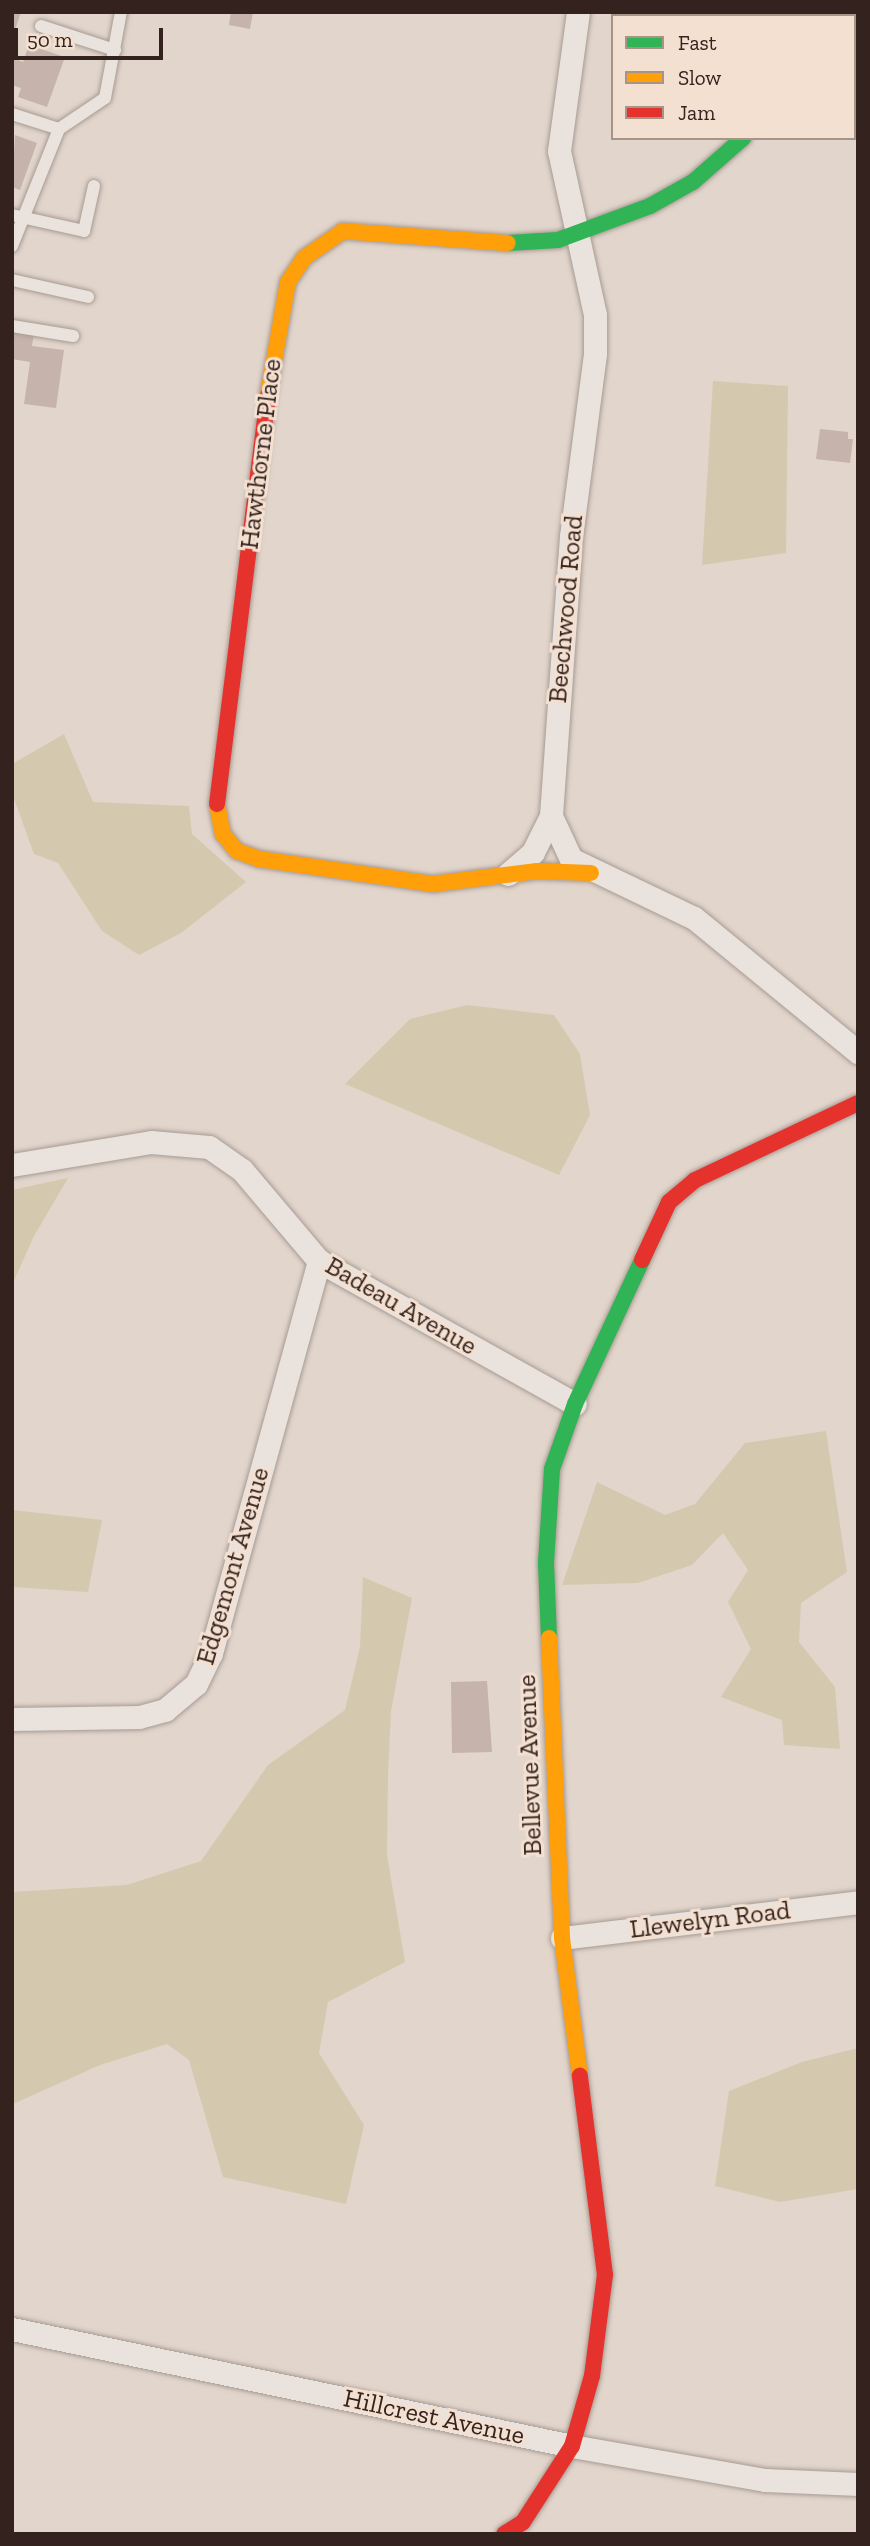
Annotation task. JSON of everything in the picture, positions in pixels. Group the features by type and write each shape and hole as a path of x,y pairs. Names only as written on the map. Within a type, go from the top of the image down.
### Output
{"street":[{"name":"Beechwood Road","path":"578,12 559,151 595,315 595,354 567,575 551,816 571,859 591,873 694,918 858,1052"},
{"name":"Hawthorne Place","path":"591,873 508,874 433,884 259,859 237,851 223,834 216,814 278,317 288,282 321,242 343,231 485,244 558,240 650,206 693,182 741,140"},
{"path":"508,874 533,852 551,816"},
{"name":"Bellevue Avenue","path":"504,2534 523,2522 572,2446 592,2376 605,2276 562,1938 546,1562 552,1469 575,1404 670,1202 695,1180 858,1103"},
{"name":"Badeau Avenue","path":"12,1165 151,1142 209,1147 242,1170 319,1261 575,1404"},
{"name":"Edgemont Avenue","path":"12,1719 139,1717 165,1710 195,1684 211,1653 319,1261"},
{"name":"Llewelyn Road","path":"562,1938 858,1902"},
{"name":"Hillcrest Avenue","path":"12,2329 572,2446 765,2480 858,2484"}],"lane":[{"path":"12,246 18,215 59,129 105,98 121,12"},
{"path":"41,26 115,50"},
{"path":"12,114 59,129"},
{"path":"18,215 84,231 94,186"},
{"path":"12,280 88,297"},
{"path":"12,326 74,336"}],"shaded area":[{"path":"713,381 788,386 786,553 702,565"},
{"path":"64,734 93,802 189,806 192,834 246,882 181,933 139,955 102,931 58,863 34,854 12,793 12,764"},
{"path":"467,1005 554,1015 580,1054 590,1115 559,1175 345,1084 410,1019"},
{"path":"68,1178 34,1236 12,1285 12,1190"},
{"path":"826,1431 847,1572 801,1603 799,1642 835,1687 840,1749 784,1745 782,1720 721,1697 751,1649 728,1602 748,1570 723,1533 692,1565 638,1583 562,1585 597,1482 665,1515 695,1504 745,1443"},
{"path":"12,1510 102,1520 88,1592 12,1587"},
{"path":"363,1577 412,1598 391,1711 388,1774 387,1855 405,1962 328,2002 319,2053 364,2125 346,2204 223,2177 189,2060 167,2044 100,2065 13,2104 12,1892 127,1885 201,1861 268,1765 345,1710 360,1647"},
{"path":"858,2048 858,2189 780,2202 715,2186 729,2091 802,2062"}],"building":[{"path":"12,12 21,12 13,36 12,36"},
{"path":"231,12 253,12 250,29 229,25"},
{"path":"774,12 848,12 848,14"},
{"path":"29,45 65,57 47,107 18,97 21,88 12,85 12,58 23,62"},
{"path":"15,135 37,143 20,190 12,187"},
{"path":"12,330 34,333 32,346 64,350 56,408 24,404 30,362 12,359"},
{"path":"820,429 848,432 848,439 853,439 850,463 816,459"},
{"path":"487,1681 492,1752 452,1753 451,1682"}],"traffic: fast":[{"path":"508,243 558,240 650,206 693,182 741,140"},
{"path":"549,1638 546,1562 552,1469 575,1404 642,1260"}],"traffic: slow":[{"path":"268,395 288,282 304,258 343,231 508,243"},
{"path":"217,804 223,834 237,851 259,859 433,884 537,871 591,873"},
{"path":"549,1638 562,1938 580,2076"}],"traffic: jam":[{"path":"217,804 268,395"},
{"path":"642,1260 669,1202 695,1180 858,1103"},
{"path":"504,2534 523,2522 572,2446 592,2376 605,2275 580,2076"}]}
